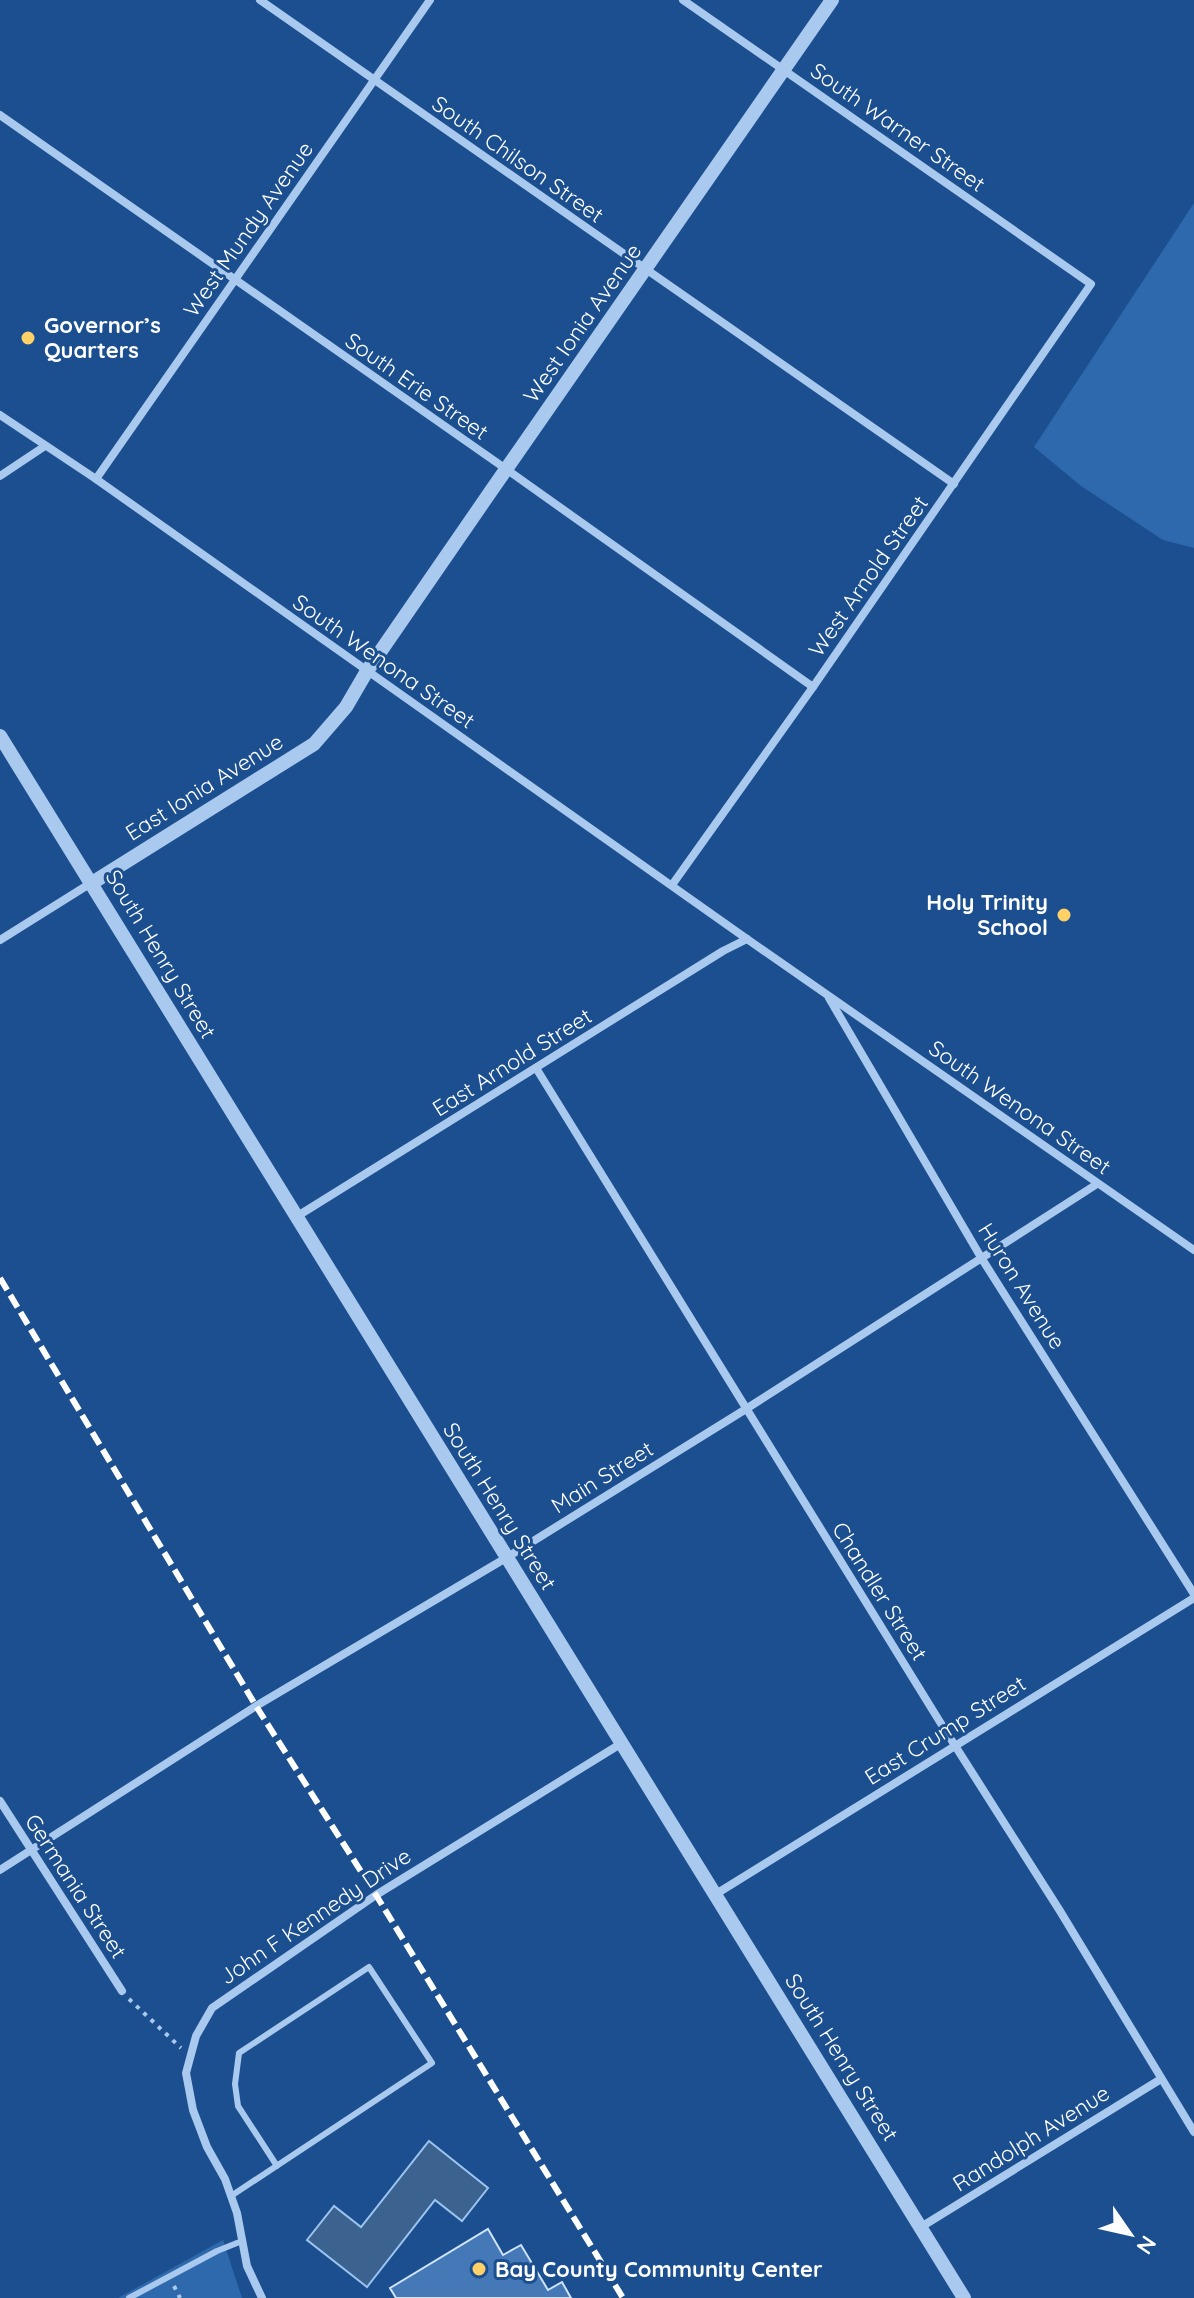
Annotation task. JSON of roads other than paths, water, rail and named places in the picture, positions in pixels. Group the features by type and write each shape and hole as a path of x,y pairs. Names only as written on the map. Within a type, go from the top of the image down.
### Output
{"street":[{"name":"South Chilson Street","path":"260,0 954,484"},
{"name":"West Mundy Avenue","path":"96,479 430,0"},
{"name":"South Warner Street","path":"683,0 1091,284"},
{"name":"West Ionia Avenue","path":"367,671 832,0"},
{"name":"South Erie Street","path":"0,115 813,687"},
{"name":"West Arnold Street","path":"672,885 813,687 1091,284"},
{"name":"South Wenona Street","path":"0,415 96,479 1194,1250"},
{"path":"0,476 45,446"},
{"name":"East Ionia Avenue","path":"0,940 314,744 346,707 367,671"},
{"name":"South Henry Street","path":"0,736 964,2298"},
{"name":"East Arnold Street","path":"296,1217 747,939"},
{"name":"Huron Avenue","path":"826,993 982,1259 1194,1596"},
{"name":"Chandler Street","path":"536,1068 1194,2132"},
{"name":"Main Street","path":"0,1870 256,1706 506,1558 746,1409 1097,1184"},
{"name":"East Crump Street","path":"716,1894 1194,1596"},
{"name":"John F Kennedy Drive","path":"262,2298 247,2266 225,2179 207,2147 193,2110 186,2073 196,2036 212,2008 376,1895 622,1743"},
{"name":"Germania Street","path":"0,1801 122,1991"},
{"name":"Randolph Avenue","path":"921,2227 1161,2079"}],"lane":[{"path":"231,2196 277,2166 432,2063 369,1967 239,2053 235,2084 238,2106 277,2166"},
{"path":"129,2298 242,2241"}],"railway":[{"path":"0,1278 256,1706 376,1895 623,2298"}],"place":[{"name":"Governor’s Quarters","path":"28,338"},
{"name":"Holy Trinity School","path":"1064,915"},
{"name":"Bay County Community Center","path":"479,2269"}]}
